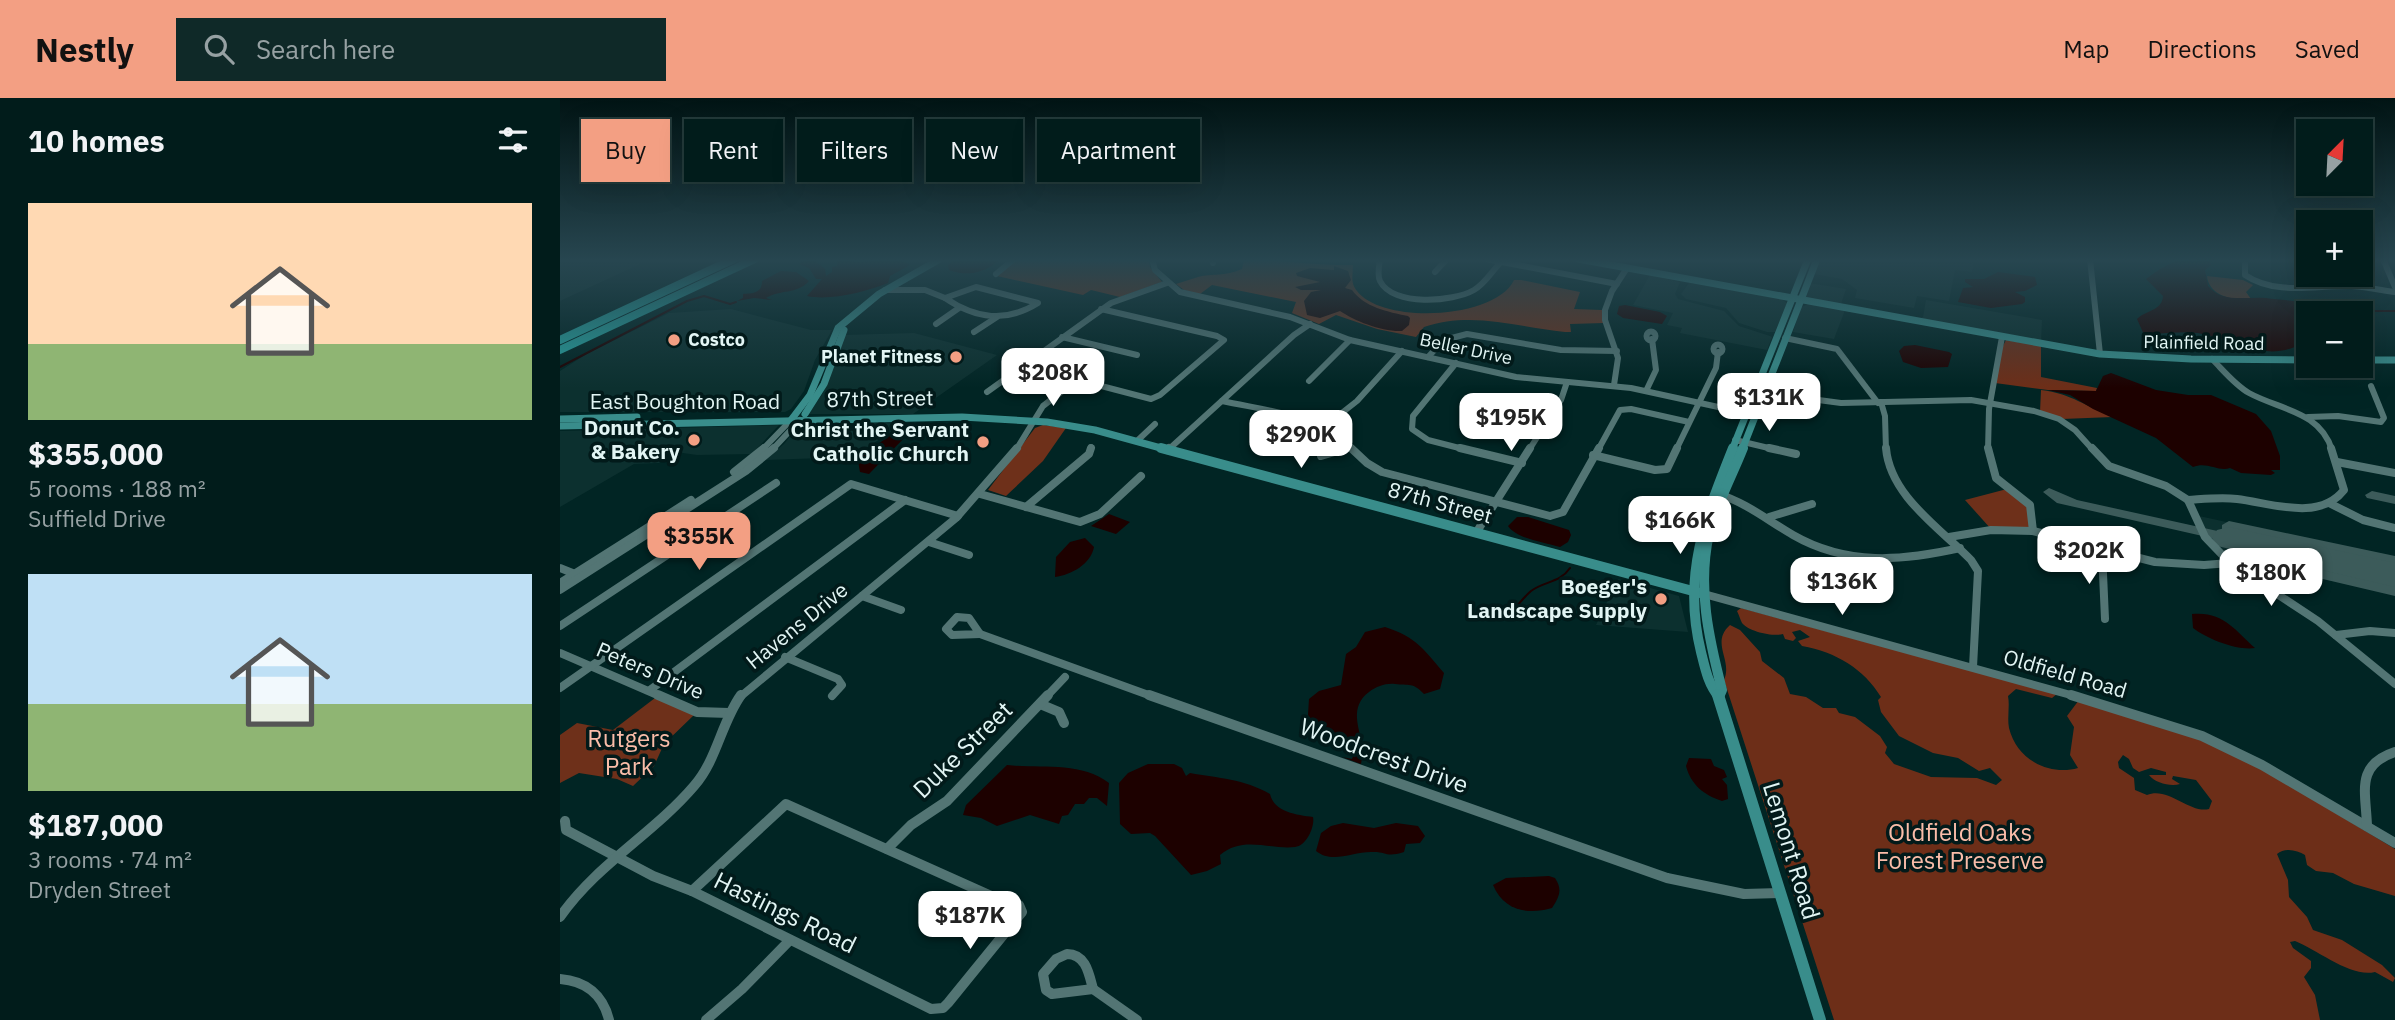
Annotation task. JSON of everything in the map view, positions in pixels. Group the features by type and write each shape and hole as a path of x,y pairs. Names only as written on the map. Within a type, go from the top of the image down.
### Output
{"highway":[{"path":"560,336 632,302"},
{"path":"560,336 637,302"},
{"path":"560,350 658,302"},
{"path":"560,350 663,302"}],"main road":[{"path":"795,420 824,384 847,321 871,302"},
{"name":"Lemont Road","path":"1759,392 1785,338 1795,302"},
{"name":"Lemont Road","path":"1795,302 1719,494 1699,536 1698,592 1722,690 1719,697 1820,1020"},
{"name":"Plainfield Road","path":"1812,302 2100,354 2296,360"},
{"path":"2373,360 2395,360"},
{"name":"East Boughton Road","path":"560,419 776,417 795,420"},
{"name":"87th Street","path":"795,420 962,417 1034,421 1095,430 1698,592"},
{"name":"East Boughton Road","path":"560,426 795,420"}],"street":[{"path":"948,302 959,309 1011,319 1038,303 1034,302"},
{"path":"987,392 1021,365 1114,302"},
{"name":"Beller Drive","path":"1222,302 1290,317 1350,340 1516,377 1614,385 1751,414"},
{"path":"1609,302 1605,320 1617,351 1618,367 1614,385"},
{"path":"2095,302 2100,354"},
{"path":"936,324 959,309"},
{"path":"1021,365 1144,398 1154,398 1224,338 1101,309"},
{"path":"974,332 997,317"},
{"path":"1167,450 1294,335 1310,324"},
{"path":"1428,357 1444,340 1471,334 1561,350 1617,351"},
{"path":"1062,337 1137,355"},
{"path":"2002,337 1991,403 1989,463 2002,484 2030,505 2033,531"},
{"path":"1785,338 1837,349 1880,402 1887,416 1886,452 1894,475 1914,504 1975,565 1979,576 1973,667"},
{"path":"1646,391 1656,370 1652,339"},
{"path":"1309,381 1350,340"},
{"path":"1324,427 1357,401 1402,351"},
{"path":"1593,456 1664,470 1669,466 1717,364 1718,352"},
{"path":"2188,500 2229,498 2303,508 2329,503 2340,497 2344,490 2326,433 2308,418 2247,392 2213,359"},
{"path":"1456,363 1413,416 1412,429 1428,440 1522,463"},
{"name":"Havens Drive","path":"560,917 580,887 697,782 710,762 729,713 748,688 958,516 1011,458 1043,406 1077,379"},
{"path":"1476,533 1562,400 1567,382"},
{"path":"2308,418 2330,415 2381,422 2384,418 2371,386"},
{"path":"1759,392 1822,402 1955,399 1991,403 2059,419 2075,430 2109,466 2166,486 2188,500 2204,537 2230,563 2336,635 2395,684"},
{"path":"1222,401 1324,427 1338,435 1363,462 1381,472 1558,516 1563,512 1617,413 1623,409 1689,422"},
{"path":"1488,411 1494,416 1544,428"},
{"path":"560,583 756,463 795,420"},
{"path":"1137,441 1155,424"},
{"path":"1739,441 1796,454"},
{"path":"1026,508 1089,454 1091,447"},
{"path":"1321,456 1350,447"},
{"path":"2337,462 2395,473"},
{"path":"980,494 1073,522 1084,521 1100,514 1141,476"},
{"path":"560,626 775,483"},
{"path":"560,688 853,483 958,516"},
{"path":"1719,494 1751,505 1786,531 1812,545 1862,559 1901,560 1960,548"},
{"path":"650,690 905,499"},
{"path":"2329,503 2363,520 2395,528"},
{"path":"1769,517 1812,504"},
{"path":"673,515 709,528"},
{"path":"560,590 673,515"},
{"path":"1949,537 1991,529 2033,531 2102,551 2171,566 2197,567 2230,563"},
{"path":"929,541 970,555"},
{"path":"2102,551 2105,619"},
{"path":"560,568 575,574"},
{"name":"Oldfield Road","path":"1698,592 2140,715 2217,742 2395,843"},
{"path":"862,596 901,610"},
{"path":"2336,635 2370,631 2395,633"},
{"name":"Woodcrest Drive","path":"980,634 1654,874 1730,892 1780,893"},
{"name":"Peters Drive","path":"560,653 702,713 729,713"},
{"path":"785,657 838,679 842,685 832,696"},
{"name":"Duke Street","path":"887,849 911,825 947,801 1065,677"},
{"path":"1040,704 1059,712 1064,723"},
{"path":"2367,826 2367,770 2377,758 2395,752"},
{"path":"692,891 786,804 887,849"},
{"name":"Hastings Road","path":"565,821 566,831 613,856 692,891 931,1009 938,1010 948,1003 1019,916 1022,908 887,849"},
{"path":"706,1020 742,989 790,940"},
{"path":"1093,989 1052,993 1046,990 1043,974 1055,958 1065,954 1078,956 1084,962 1093,989 1137,1020"},
{"path":"560,979 577,981 594,990 606,1006 609,1020"}],"shaded area":[{"path":"1304,302 1365,302 1410,318 1409,325 1402,331 1394,331 1369,325 1340,311 1320,318 1307,315"},
{"path":"1635,302 1690,302 1724,311 1739,326 1772,337 1767,350 1680,333 1682,328 1667,325 1673,313 1633,305"},
{"path":"1699,302 1787,303 1775,332 1739,323 1726,308"},
{"path":"1879,302 1915,302 1914,308"},
{"path":"1926,302 1938,302 2042,320 2041,342 1919,319 1923,317"},
{"path":"1958,302 2025,302 2022,304 1991,308"},
{"path":"2161,302 2296,302 2296,346 2281,351 2267,351 2212,336 2179,332 2148,334 2146,339 2137,319"},
{"path":"1809,304 1845,310 1834,339 1793,332 1801,307"},
{"path":"1625,305 1667,316 1662,324 1623,318 1617,314 1619,306"},
{"path":"731,309 811,330 832,330 815,360 804,391 791,409 785,412 560,412 560,371 588,353 669,313"},
{"path":"914,333 997,355 913,414 809,414 824,391 843,335"},
{"path":"1915,345 1952,354 1948,367 1921,368 1903,362 1899,351 1904,346"},
{"path":"2111,373 2156,390 2211,395 2256,414 2271,431 2280,456 2280,470 2271,470 2275,473 2271,475 2241,473 2230,468 2203,465 2193,467 2156,438 2093,409 2070,395 2048,390 2096,391 2103,376"},
{"path":"904,423 853,457 765,460 784,444 797,428 807,424"},
{"path":"779,425 752,454 697,455 676,452 659,463 634,464 560,507 560,431"},
{"path":"903,427 912,430 869,474 860,472 860,456"},
{"path":"1109,514 1130,522 1116,534 1091,526"},
{"path":"2199,516 2395,559 2395,593 2224,554 2207,537"},
{"path":"1517,517 1528,517 1569,530 1571,535 1568,542 1560,547 1531,540 1508,526"},
{"path":"1085,538 1094,547 1089,559 1074,571 1055,577 1056,557 1070,542"},
{"path":"1618,579 1679,596 1688,632 1596,625"},
{"path":"2192,614 2212,616 2228,623 2255,648 2232,646 2206,636 2193,628"},
{"path":"1385,627 1412,640 1444,673 1440,689 1424,694 1414,686 1388,684 1375,688 1363,698 1357,711 1363,750 1361,764 1342,757 1352,759 1357,745 1351,740 1328,733 1308,715 1309,699 1319,691 1341,685 1346,654 1356,647 1365,632"},
{"path":"1689,758 1711,759 1714,766 1724,770 1727,777 1722,779 1727,785 1728,799 1722,801 1699,788 1691,779 1686,766"},
{"path":"1148,764 1174,764 1182,768 1186,776 1190,773 1221,778 1260,789 1270,794 1281,809 1313,817 1311,830 1303,843 1295,847 1247,844 1229,849 1220,855 1221,864 1191,875 1155,836 1150,833 1131,834 1120,824 1119,783 1128,773"},
{"path":"1007,765 1060,767 1098,776 1109,783 1107,806 1097,798 1089,798 1084,804 1075,804 1068,815 1062,816 1059,824 1030,815 997,826 981,818 963,815 966,805"},
{"path":"1343,823 1374,828 1396,823 1418,826 1425,836 1420,843 1406,844 1404,852 1393,854 1371,852 1329,857 1316,851 1321,833 1331,826"},
{"path":"1506,878 1555,878 1559,893 1552,908 1543,910 1526,911 1510,906 1503,901 1493,885"}],"green space":[{"path":"1296,302 1370,302 1413,313 1438,313 1463,310 1488,302 1576,302 1574,309 1602,310 1604,323 1570,324 1571,332 1565,332 1460,320 1424,327 1416,337 1377,329 1336,315 1319,324 1292,313"},
{"path":"2006,340 2041,346 2041,377 2097,388 2096,391 2048,390 1995,383 2001,350"},
{"path":"2041,390 2070,397 2113,417 2062,419 2040,412"},
{"path":"1043,425 1066,428 1043,461 1006,496 988,490 1035,428"},
{"path":"2007,489 2027,502 2033,531 1991,529 1965,500"},
{"name":"Oldfield Oaks Forest Preserve","path":"1741,608 2057,694 2052,698 2016,689 2008,696 2008,724 2013,740 2027,757 2046,768 2078,768 2070,755 2074,727 2067,716 2079,700 2207,741 2268,772 2395,849 2395,896 2354,884 2333,873 2316,871 2307,865 2305,855 2298,852 2287,850 2277,854 2288,880 2289,897 2307,917 2313,930 2342,940 2382,965 2395,978 2393,982 2375,972 2366,973 2345,967 2295,941 2290,942 2293,948 2311,961 2311,968 2304,977 2315,995 2320,1020 1834,1020 1724,680 1724,632 1730,625 1740,630 1760,652 1762,661 1784,678 1790,694 1806,697 1823,708 1836,708 1839,713 1855,717 1880,736 1887,747 1885,753 1894,764 1931,777 1977,778 1996,785 2002,780 1990,768 1979,771 1958,758 1933,753 1899,736 1881,712 1878,700 1881,697 1866,678 1848,663 1802,646 1798,641 1810,637 1800,630 1792,632 1796,638 1793,641 1785,639 1783,634 1762,633 1745,626 1737,611","holes":["2123,755 2129,759 2133,768 2139,772 2151,768 2166,772 2166,775 2149,775 2163,784 2180,784 2172,779 2173,776 2196,780 2212,801 2209,809 2194,808 2163,794 2147,795 2135,790 2134,778 2119,768 2118,762"]},
{"name":"Rutgers Park","path":"655,698 694,715 664,744 654,766 633,786 617,779 579,773 560,783 560,735 577,723 613,730"}],"waterway":[{"path":"560,367 685,302"},
{"path":"724,302 736,302"},
{"path":"2373,311 2395,311"},
{"path":"1496,620 1512,612 1531,591 1562,577 1570,568"}],"taxiway":[{"path":"2049,492 2062,500 2077,504 2229,538 2229,525 2395,561"},
{"path":"2372,495 2395,500"},
{"path":"2276,548 2315,573 2395,591"}],"runway":[{"path":"2229,538 2395,575"}],"place":[{"name":"Costco","path":"674,340"},
{"name":"Planet Fitness","path":"956,357"},
{"name":"Donut Co. & Bakery","path":"694,440"},
{"name":"Christ the Servant Catholic Church","path":"983,442"},
{"name":"Boeger's Landscape Supply","path":"1661,599"}]}
